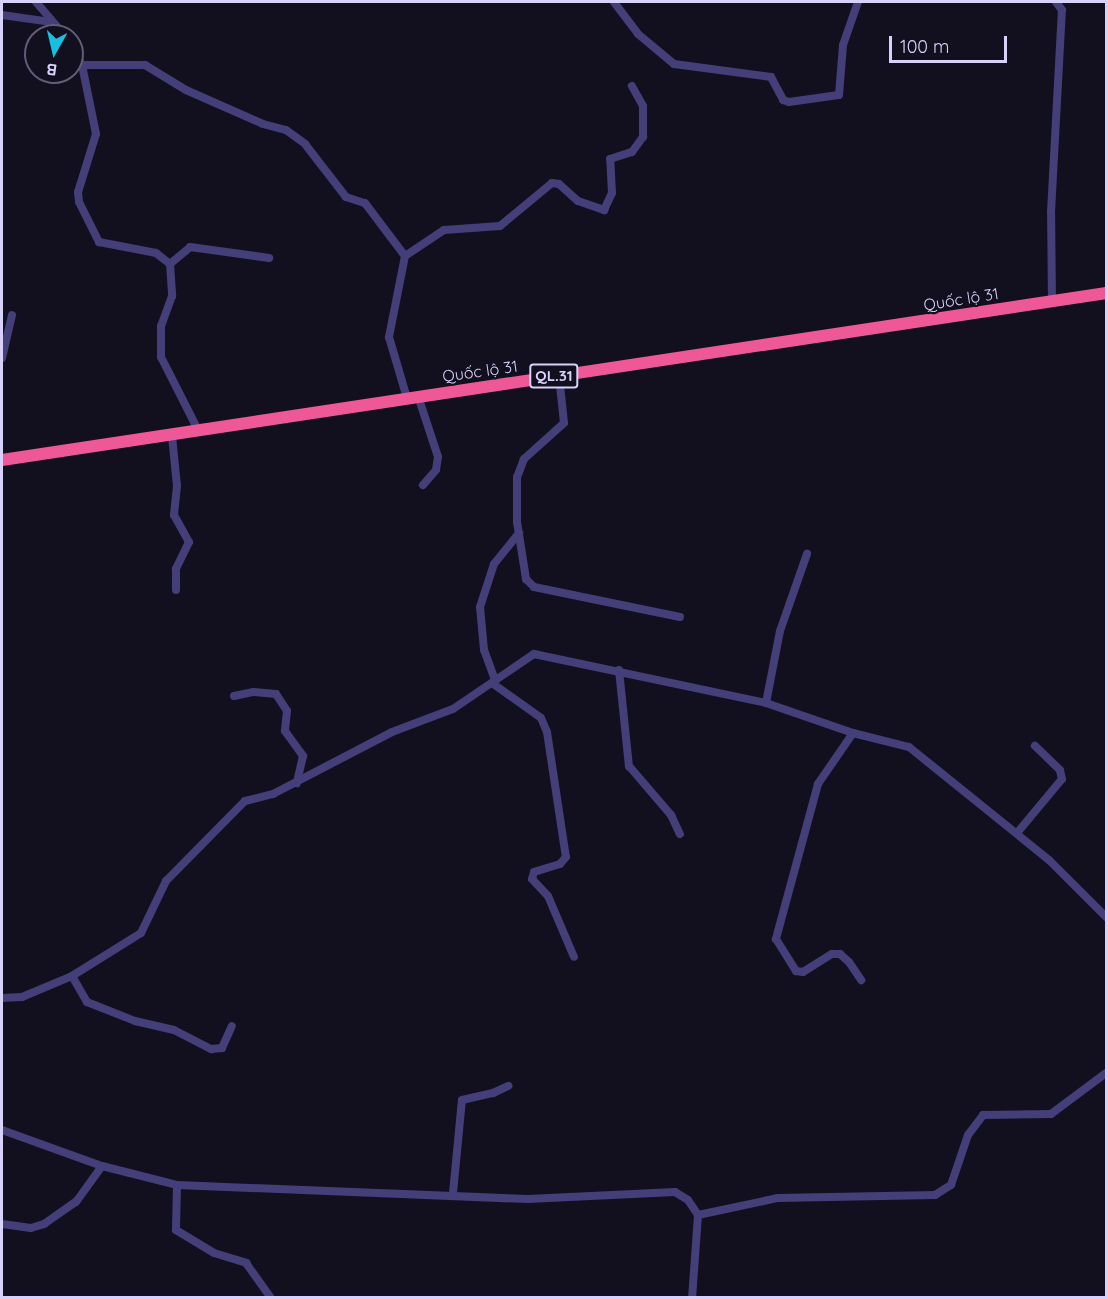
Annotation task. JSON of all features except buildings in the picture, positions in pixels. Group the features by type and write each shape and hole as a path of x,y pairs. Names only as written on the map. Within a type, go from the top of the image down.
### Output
{"highway":[{"name":"Quốc lộ 31","path":"2,460 1107,293"}],"street":[{"path":"36,2 51,22"},
{"path":"614,2 639,34 674,64 771,77 783,100 789,102 839,95 843,45 858,2"},
{"path":"1052,302 1051,212 1060,3"},
{"path":"2,15 51,22"},
{"path":"84,65 145,64 186,90 263,124 286,130 305,144 346,197 365,203 405,256"},
{"path":"84,75 96,134 78,192 79,202 99,242 156,253 170,264 173,286 161,326 161,357 199,432"},
{"path":"423,485 438,467 438,457 389,338 405,256 444,230 500,226 552,183 559,184 578,201 604,210 612,193 610,159 632,152 643,137 643,106 632,86"},
{"path":"170,264 190,246 269,258"},
{"path":"2,358 12,315"},
{"path":"559,375 564,423 524,459 519,469 519,533 526,579 530,585 680,617"},
{"path":"172,436 177,486 174,515 189,542 176,569 176,590"},
{"path":"519,533 496,560 480,607 484,650 494,682 541,718 548,732 566,858 560,864 534,872 532,879 548,896 574,957"},
{"path":"766,703 780,631 807,554"},
{"path":"2,998 22,997 72,976 141,933 166,881 237,807 254,796 273,794 392,732 461,705 534,654 619,670 766,703 853,733 912,749 1017,833 1107,917"},
{"path":"619,670 629,766 671,815 680,834"},
{"path":"234,696 253,692 276,694 287,711 285,731 303,756 297,783"},
{"path":"853,733 830,763 816,791 776,939 795,971 803,972 832,954 840,954 849,962 861,980"},
{"path":"1017,833 1062,779 1060,770 1035,746"},
{"path":"72,976 87,1002 135,1021 174,1030 211,1049 222,1048 232,1026"},
{"path":"698,1215 778,1198 935,1196 951,1185 968,1136 983,1115 1050,1114 1107,1073"},
{"path":"453,1193 462,1100 508,1086"},
{"path":"2,1130 102,1166 177,1185 453,1193 543,1199 675,1192 688,1200 698,1215 692,1298"},
{"path":"2,1224 31,1228 44,1224 76,1202 102,1166"},
{"path":"177,1185 176,1230 214,1253 246,1263 271,1298"}]}
